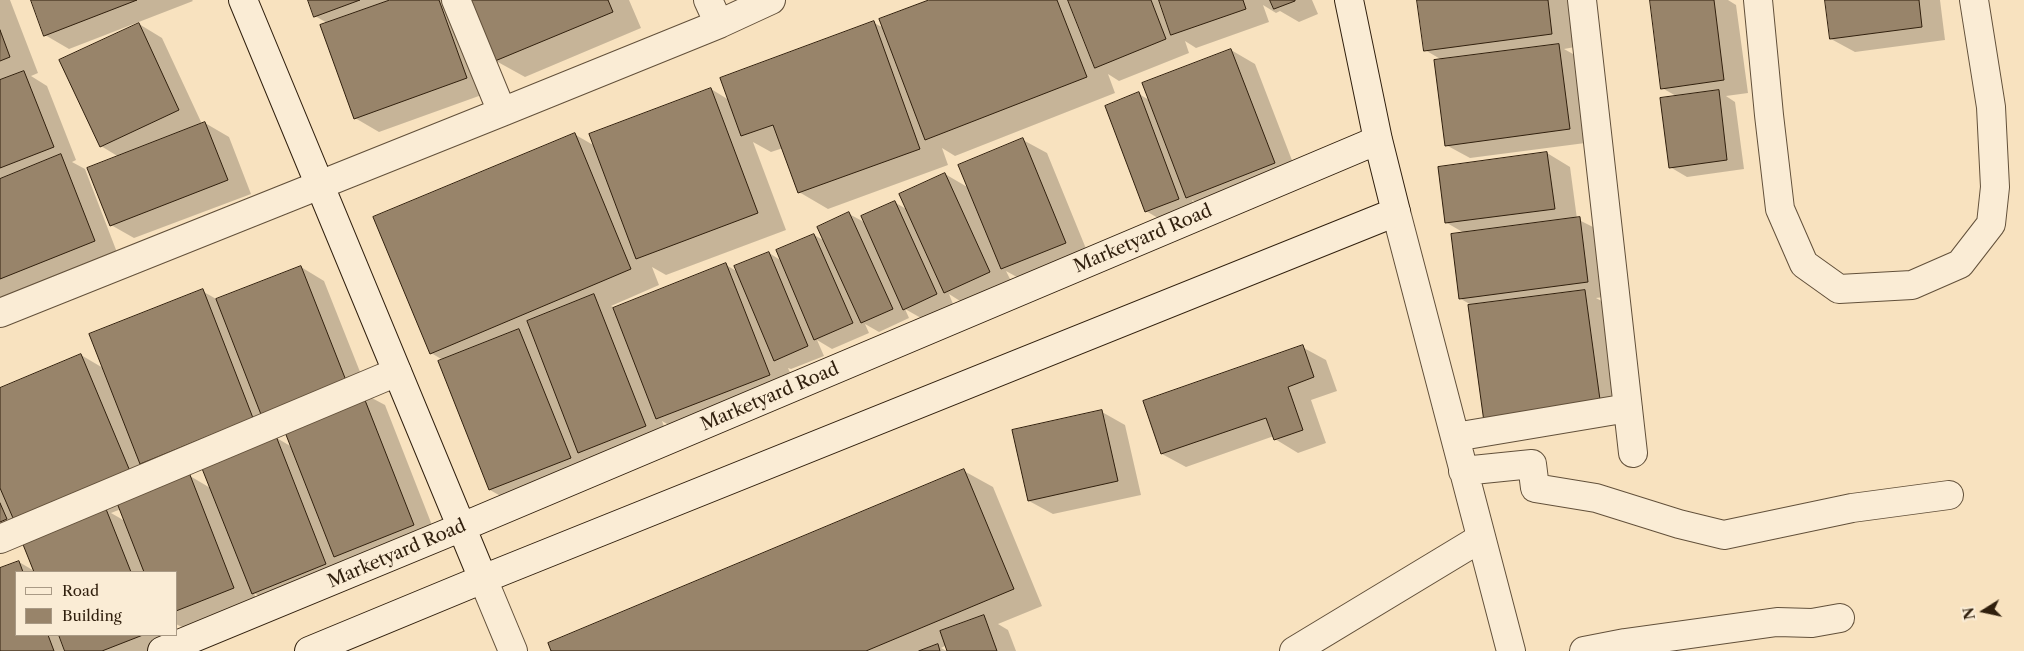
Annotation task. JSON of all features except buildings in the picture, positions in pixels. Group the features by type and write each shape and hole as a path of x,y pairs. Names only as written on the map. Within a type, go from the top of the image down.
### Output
{"street":[{"path":"243,0 513,651"},
{"path":"456,0 502,112"},
{"path":"0,313 502,112 713,12 771,0"},
{"path":"1350,0 1378,140 1511,651"},
{"path":"1582,0 1633,453"},
{"path":"1758,0 1780,209 1804,264 1839,289 1912,285 1960,264 1991,224 1995,187 1991,107 1974,0"},
{"name":"Marketyard Road","path":"162,651 462,527 1378,140"},
{"path":"309,651 483,579 1396,212"},
{"path":"0,539 397,372"},
{"path":"1455,437 1628,408"},
{"path":"1463,471 1532,464 1535,488 1596,498 1679,524 1724,534 1852,508 1949,495"},
{"path":"1294,651 1481,538"},
{"path":"1584,651 1625,642 1758,624 1777,622 1812,623 1840,618"}]}
